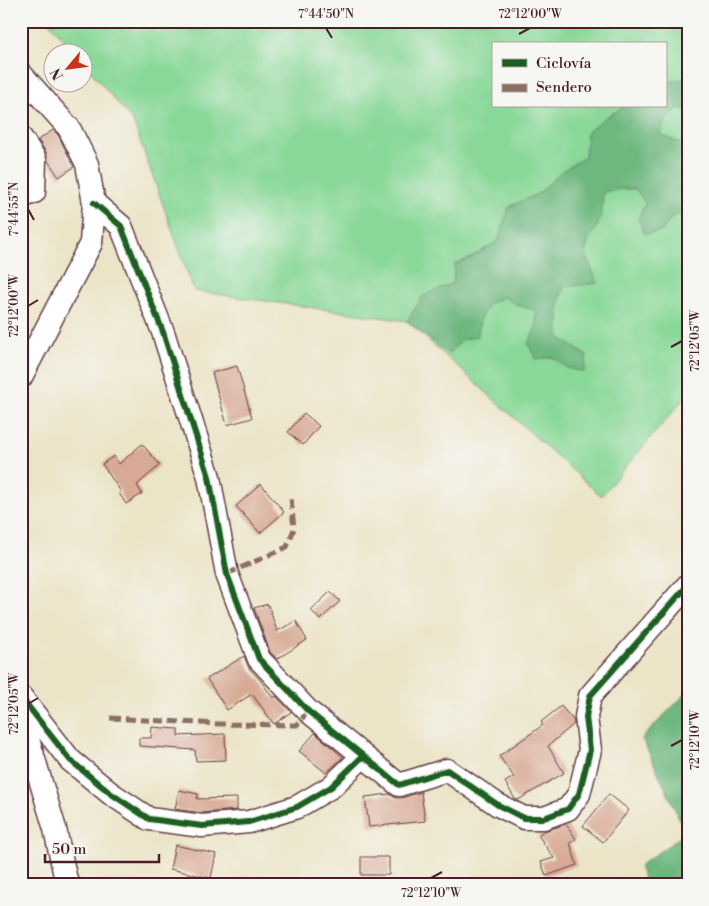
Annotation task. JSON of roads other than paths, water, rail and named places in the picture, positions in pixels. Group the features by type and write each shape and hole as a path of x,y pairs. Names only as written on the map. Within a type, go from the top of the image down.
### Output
{"street":[{"path":"21,74 68,128 87,164 94,203 91,243 21,377"},
{"path":"21,138 35,159 34,192 21,197"},
{"path":"94,203 121,226 163,332 209,477 227,574 259,660 308,711 399,785 447,770 498,805 524,818 544,818 568,809 579,794 590,750 586,717 590,696 688,585"},
{"path":"21,697 70,760 110,793 149,819 202,826 249,822 296,806 332,787 363,756"},
{"path":"21,716 55,829 68,885"}]}
